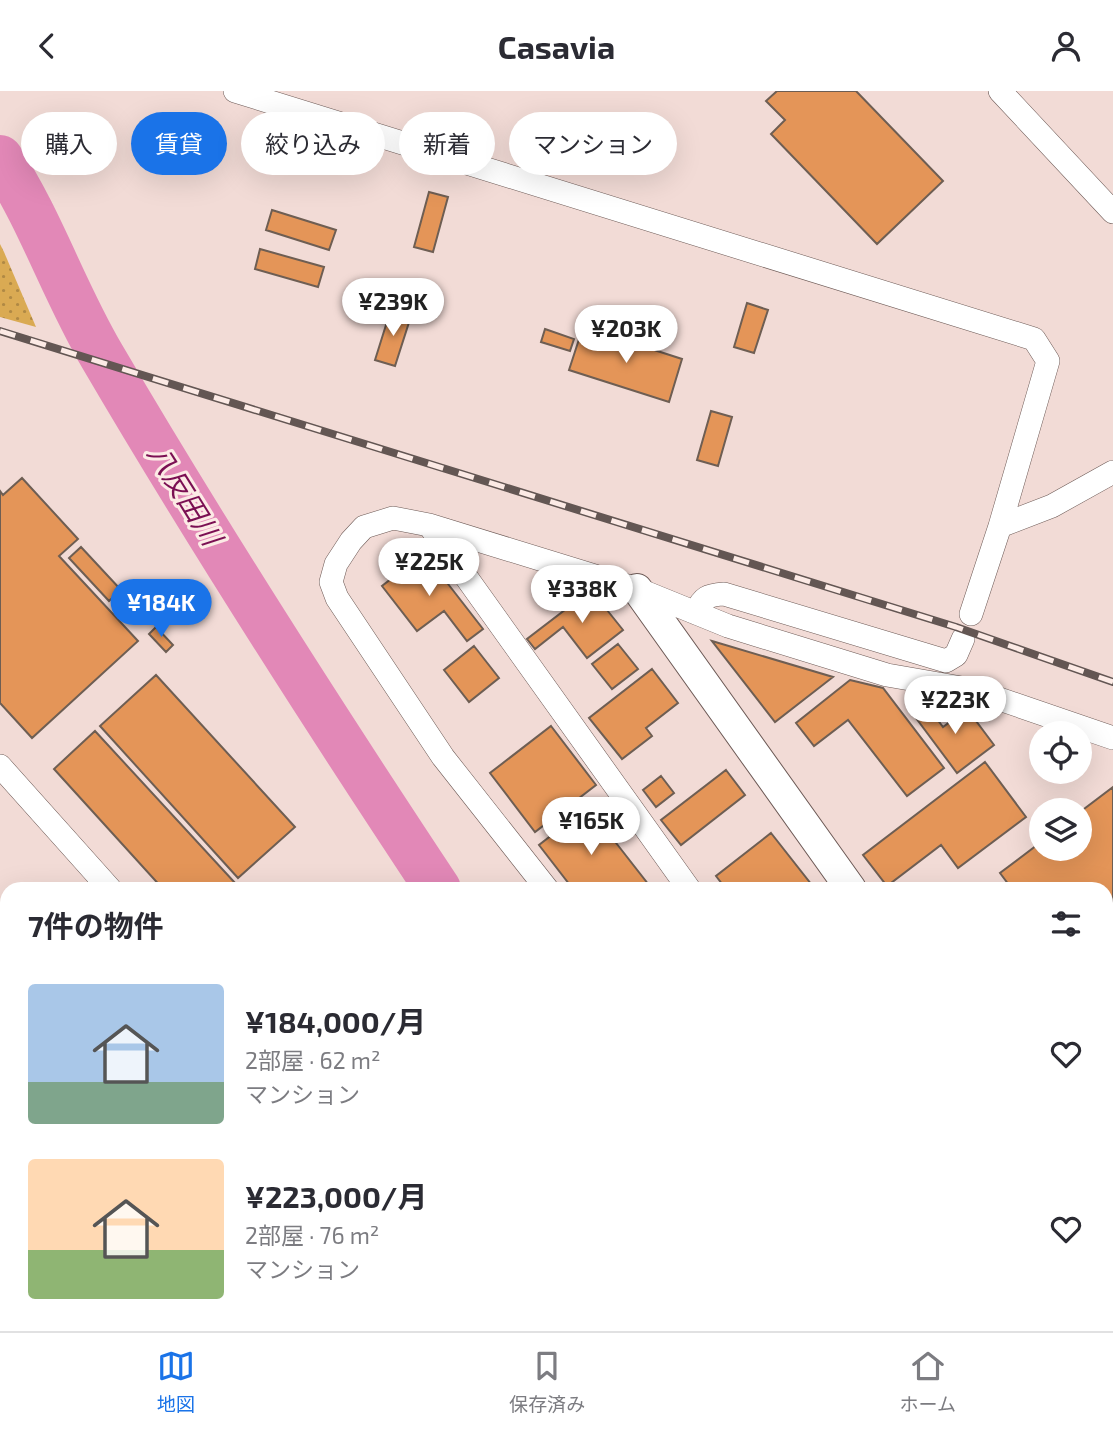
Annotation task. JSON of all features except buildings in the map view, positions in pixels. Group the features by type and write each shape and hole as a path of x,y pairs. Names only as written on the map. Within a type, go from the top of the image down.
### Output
{"street":[{"path":"235,91 1034,339 1048,361 1000,526 971,614"},
{"path":"1000,91 1113,212"},
{"path":"1000,526 1052,506 1113,472"},
{"path":"541,882 443,757 337,598 331,582 336,564 364,527 393,518 429,525 637,589 728,626 887,675 973,690 1113,738"},
{"path":"429,525 684,882"},
{"path":"637,589 846,882"},
{"path":"696,613 701,600 709,595 724,594 946,661 956,655 963,639"},
{"path":"2,772 104,882"}],"shaded area":[{"path":"0,244 4,252 36,327 0,317"}],"waterway":[{"name":"八反田川","path":"0,158 28,206 88,332 142,424 266,625 433,882"}],"railway":[{"path":"0,331 956,627 1113,682"}]}
